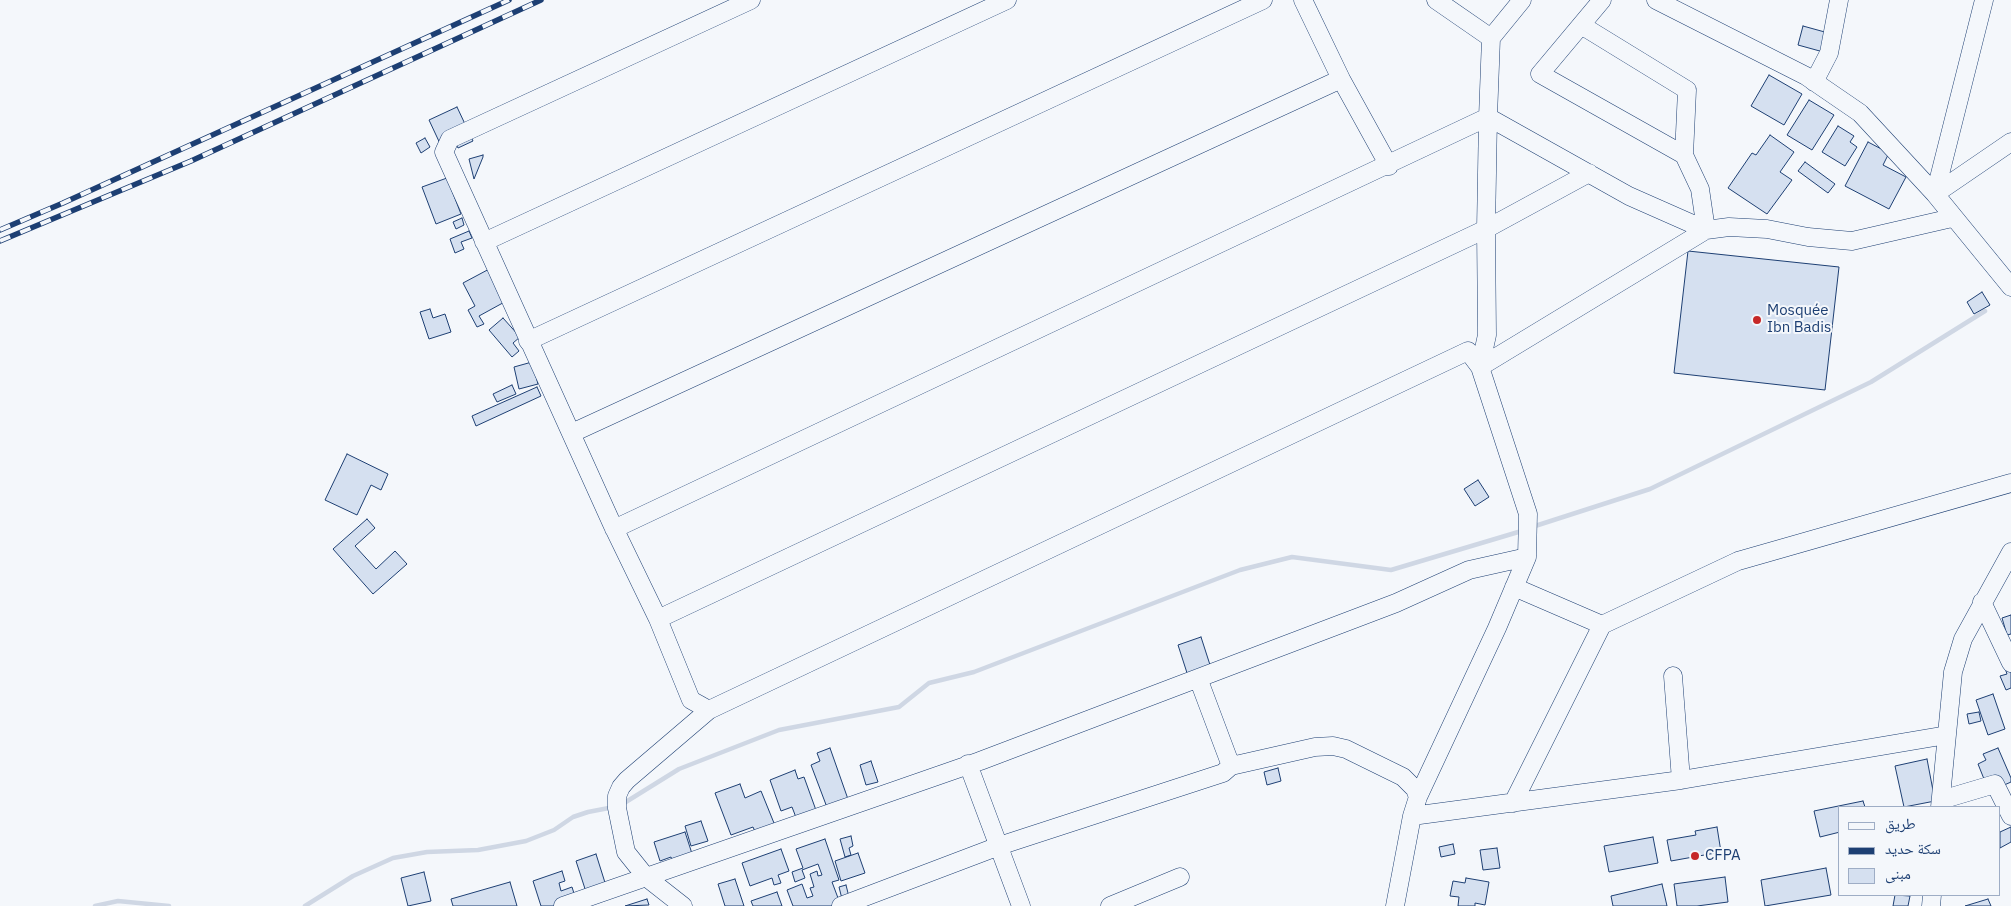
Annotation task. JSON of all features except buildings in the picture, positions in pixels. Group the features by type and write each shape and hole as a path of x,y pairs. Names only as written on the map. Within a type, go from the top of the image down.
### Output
{"street":[{"path":"709,710 691,700 658,619 614,529 444,152 450,139 751,0"},
{"path":"484,242 1008,0"},
{"path":"528,341 1263,0"},
{"path":"1303,0 1341,79 1389,166"},
{"path":"1436,0 1491,38"},
{"path":"1480,368 1487,334 1486,229 1491,38 1522,0"},
{"path":"1602,0 1540,74 1684,155"},
{"path":"1656,0 1814,82 1860,113 1935,194 1952,218 2011,287"},
{"path":"1814,82 1829,52 1839,0"},
{"path":"1935,194 1984,0"},
{"path":"1581,25 1687,90 1684,155 1700,189 1706,230"},
{"path":"572,433 1341,79"},
{"path":"614,529 1488,118"},
{"path":"1488,118 1629,196 1706,230"},
{"path":"1935,194 2011,142"},
{"path":"658,619 1486,229 1589,173"},
{"path":"1480,368 1706,230 1729,227 1767,229 1808,237 1852,241 1952,218"},
{"path":"683,906 646,877 626,852 617,808 617,796 627,780 709,710 1468,351 1480,368 1528,514 1526,556 1497,628 1418,798 1412,816 1395,906"},
{"path":"1514,803 1602,624 1738,561 2011,483"},
{"path":"2010,555 1963,639 1953,672 1941,803 1994,784 2011,816"},
{"path":"563,906 968,764 1396,603 1469,570 1526,556"},
{"path":"1514,587 1602,624"},
{"path":"1982,602 2011,663"},
{"path":"1673,676 1681,780"},
{"path":"1198,678 1231,766"},
{"path":"1412,816 1681,780 1947,735"},
{"path":"841,906 999,846 1223,773 1231,766 1315,748 1333,746 1346,749 1403,777 1415,789 1418,798"},
{"path":"968,764 1020,906"},
{"path":"1110,906 1133,902 1180,877"}],"waterway":[{"path":"1532,527 1650,489 1871,382 1985,311"},
{"path":"621,805 679,769 779,730 899,707 929,683 974,672 1240,570 1292,557 1391,570 1525,530"},
{"path":"305,906 353,876 393,858 427,852 478,850 526,841 554,830 573,817 614,807"},
{"path":"95,906 118,901 169,906"}],"railway":[{"path":"0,230 509,0"},
{"path":"0,241 191,161 541,0"}],"place":[{"name":"Mosquée Ibn Badis","path":"1757,320"},
{"name":"CFPA","path":"1695,856"}]}
